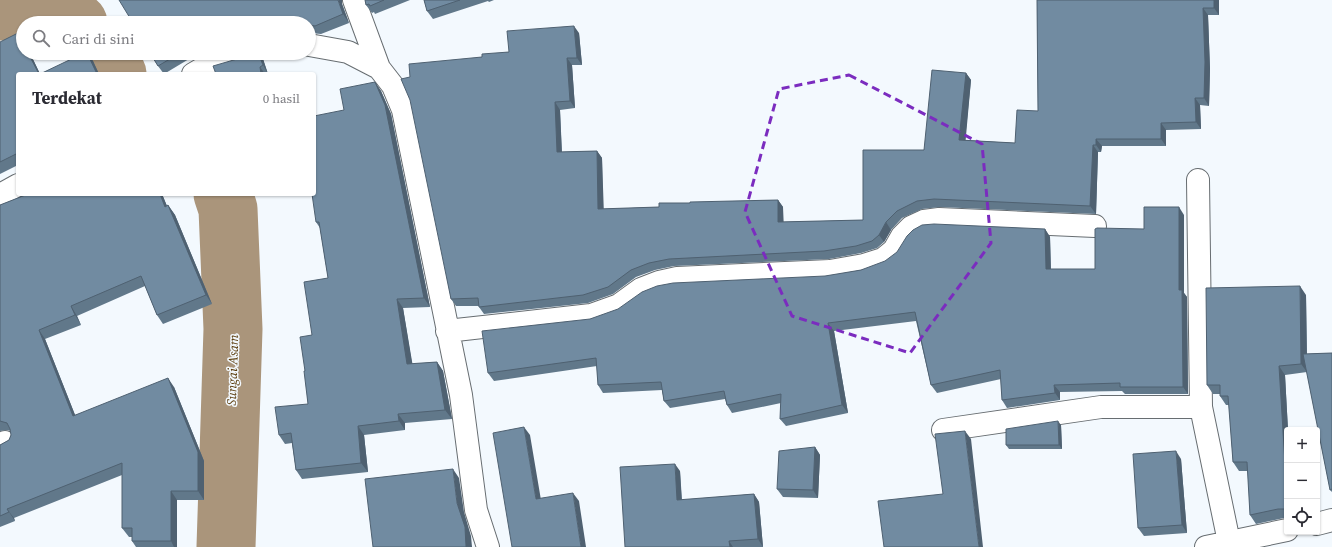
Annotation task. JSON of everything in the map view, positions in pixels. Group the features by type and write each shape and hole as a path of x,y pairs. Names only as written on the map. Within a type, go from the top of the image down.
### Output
{"street":[{"path":"354,0 379,68 393,86 403,110 461,395 476,510 488,547"},
{"path":"316,46 348,52 379,68"},
{"path":"196,72 210,64 223,60"},
{"path":"1198,180 1201,407 1229,542"},
{"path":"0,195 16,186"},
{"path":"447,331 591,315 619,305 641,289 659,282 677,278 830,271 864,265 883,259 894,250 902,236 911,227 924,221 939,220 1095,226"},
{"path":"942,430 1101,407 1201,407"},
{"path":"1320,523 1332,520"},
{"path":"1206,547 1284,531"}],"highlighted area":[{"path":"849,75 982,144 991,243 910,353 792,316 745,212 779,89"}],"building":[{"path":"119,0 338,0 343,14 316,26 316,16 129,16"},
{"path":"365,0 384,0 370,6 369,4 366,5"},
{"path":"424,0 460,0 427,11"},
{"path":"1037,0 1214,0 1214,8 1203,8 1205,62 1204,98 1195,98 1196,122 1161,123 1161,139 1096,139 1096,145 1093,145 1090,206 934,199 917,201 897,211 886,222 879,235 872,241 856,246 824,251 669,259 649,263 631,270 608,287 583,295 479,307 478,298 451,299 410,100 401,79 410,77 409,64 482,57 482,54 509,52 507,31 574,26 577,58 567,58 570,101 555,102 557,152 597,151 598,209 659,207 659,203 778,200 778,222 863,220 863,150 924,150 932,70 966,73 959,140 1015,143 1017,110 1038,111"},
{"path":"16,34 16,60 32,60 38,72 16,72 16,154 0,162 0,42"},
{"path":"69,60 90,60 96,72 44,72"},
{"path":"154,60 168,60 158,66"},
{"path":"234,60 261,60 263,65 260,67 261,72 215,72 213,66"},
{"path":"375,82 385,105 424,298 397,299 407,364 437,362 445,410 398,414 399,421 358,426 361,463 296,470 291,433 279,435 275,407 308,404 300,337 312,335 304,282 328,278 319,222 316,222 312,196 316,196 316,116 344,110 340,89"},
{"path":"23,196 161,196 165,207 168,205 206,295 157,315 141,276 71,306 75,315 39,330 73,416 168,378 198,452 198,491 171,491 171,541 132,541 132,528 122,528 122,463 7,509 9,512 0,516 0,445 9,440 11,435 7,423 0,421 0,205"},
{"path":"1144,207 1179,207 1179,290 1182,290 1183,387 1120,387 1120,383 1054,385 1055,393 1002,400 1000,370 931,385 915,312 828,323 842,405 780,419 781,394 727,405 724,391 664,401 661,382 598,385 596,358 488,373 482,331 590,319 618,309 642,292 657,286 673,283 825,276 861,270 885,261 897,252 907,236 913,230 922,225 934,224 1045,229 1046,269 1095,269 1095,229 1144,229"},
{"path":"1300,286 1301,364 1279,366 1284,447 1284,509 1250,515 1247,462 1233,462 1228,396 1220,396 1220,385 1207,385 1206,288"},
{"path":"1332,353 1332,489 1330,490 1320,440 1320,427 1317,427 1303,354"},
{"path":"1058,421 1059,445 1006,445 1006,429"},
{"path":"524,427 536,499 573,493 581,547 512,547 493,433"},
{"path":"965,431 979,547 884,547 878,501 943,494 935,434"},
{"path":"815,447 813,490 777,489 779,451"},
{"path":"1176,451 1182,525 1138,528 1133,454"},
{"path":"675,464 677,500 754,494 758,539 729,541 730,547 625,547 620,467"},
{"path":"453,469 457,503 465,527 466,547 373,547 365,479"}],"waterway":[{"name":"Sungai Asam","path":"0,11 30,11 64,16"},
{"name":"Sungai Asam","path":"110,60 116,72"},
{"name":"Sungai Asam","path":"224,196 228,209 233,329 226,547"}]}
